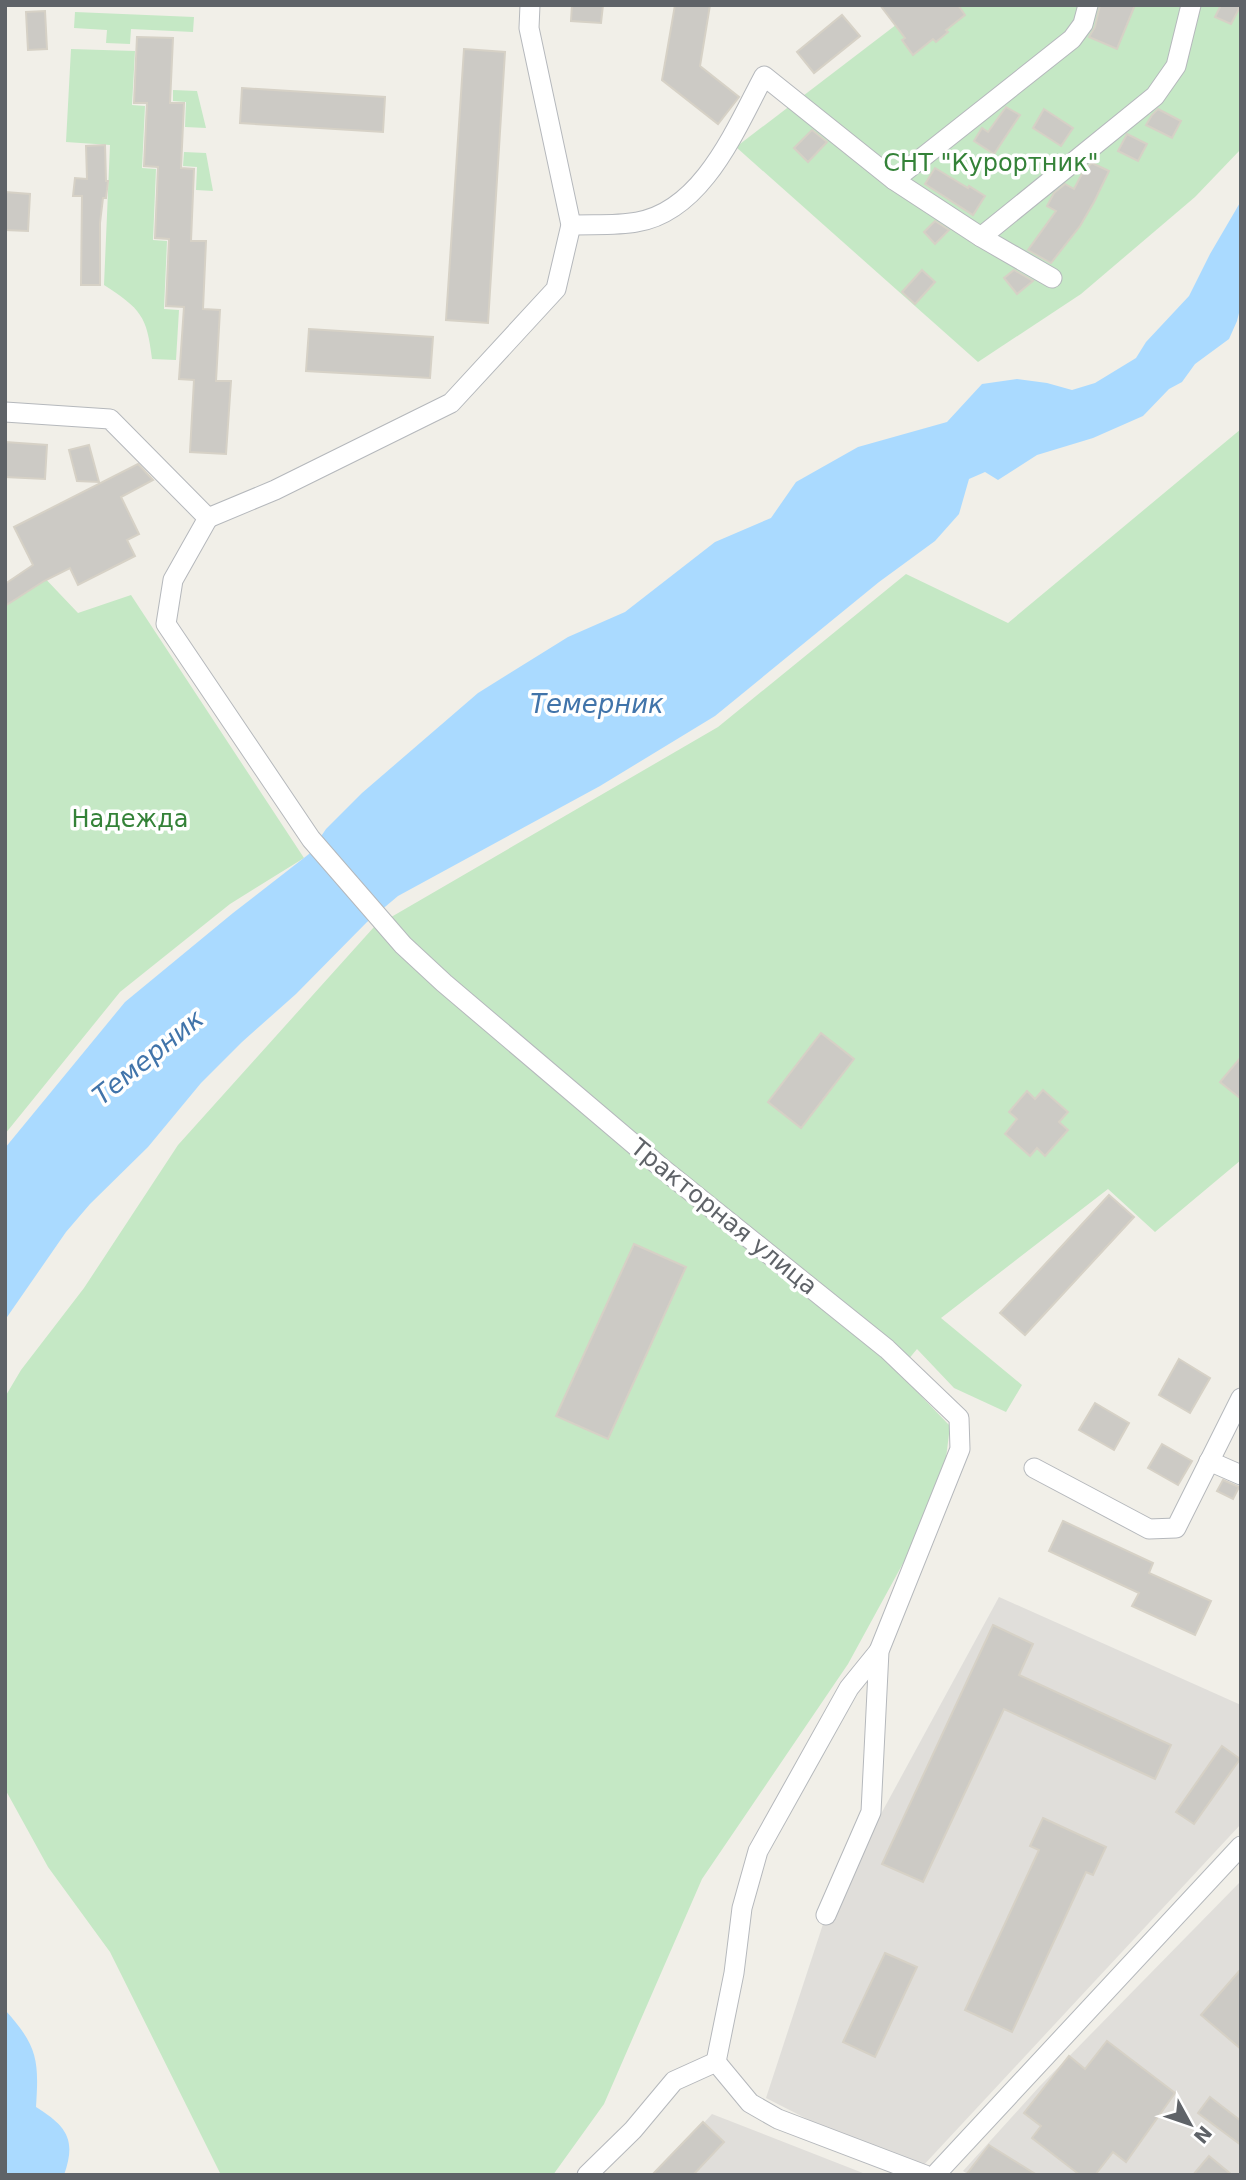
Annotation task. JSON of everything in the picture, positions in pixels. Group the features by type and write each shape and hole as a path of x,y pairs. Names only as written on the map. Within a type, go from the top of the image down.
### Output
{"street":[{"path":"5,412 110,419 208,518 275,490 451,403 556,289 571,225 529,28 530,5"},
{"path":"894,180 1072,39 1083,24 1088,5"},
{"path":"981,237 1155,96 1176,66 1191,5"},
{"path":"571,225 638,222 670,210 711,173 764,76 894,180 981,237 1052,278"},
{"name":"Тракторная улица","path":"208,518 173,580 166,624 314,842 403,945 444,983 663,1169 887,1349 958,1418 960,1449 879,1651 849,1688 758,1850 742,1908 734,1973 716,2062"},
{"path":"1034,1468 1149,1529 1176,1528 1241,1398"},
{"path":"1209,1461 1241,1475"},
{"name":"Тракторная улица","path":"826,1915 871,1812 879,1651"},
{"path":"935,2175 1241,1846"},
{"path":"587,2175 633,2130 674,2081 716,2062 750,2103 778,2119 925,2175"}],"shaded area":[{"path":"999,1597 1241,1705 1241,1824 921,2168 856,2144 766,2098 826,1915"},
{"path":"1241,1881 1241,2175 969,2175 963,2171 1039,2087"},
{"path":"712,2114 868,2175 656,2175"}],"green space":[{"name":"СНТ \"Курортник\"","path":"922,5 1241,5 1241,149 1195,197 1081,294 978,362 736,147"},
{"path":"75,12 194,17 193,32 131,29 130,44 106,43 107,30 74,28"},
{"path":"71,49 135,51 132,105 145,106 142,168 156,169 153,240 167,241 164,309 179,310 176,360 152,359 148,333 140,315 104,285 110,145 66,142"},
{"path":"173,90 197,91 206,128 185,127 186,102 173,101"},
{"path":"184,152 206,153 213,191 196,190 197,167 183,166"},
{"path":"1241,429 1241,1160 1155,1232 1108,1189 941,1318 1022,1385 1006,1412 954,1388 917,1349 898,1372 950,1426 944,1474 913,1545 848,1664 702,1879 604,2104 553,2175 221,2175 110,1952 48,1867 5,1789 5,1397 21,1370 84,1288 178,1145 374,927 718,727 906,574 1008,623"},
{"name":"Надежда","path":"39,572 78,613 131,595 304,858 230,904 120,992 5,1134 5,598"}],"water":[{"name":"Темерник","path":"1241,201 1241,305 1237,321 1229,339 1195,364 1182,382 1169,389 1143,416 1093,438 1037,455 998,480 985,472 969,479 959,514 935,541 879,582 715,716 600,786 398,896 367,922 296,994 201,1083 148,1147 90,1204 66,1232 5,1320 5,1148 125,1002 309,854 326,829 362,793 478,693 568,637 625,612 715,542 771,518 796,482 858,447 947,422 982,384 1017,379 1072,390 1095,383 1136,358 1146,342 1189,296"},
{"path":"5,2010 24,2034 34,2055 37,2078 36,2107 61,2127 69,2143 64,2175 5,2175"}],"building":[{"path":"572,5 603,5 601,23 571,21"},
{"path":"675,5 710,5 700,66 739,97 718,124 662,80"},
{"path":"880,5 958,5 965,15 936,42 933,39 913,55 902,40 905,38"},
{"path":"1100,5 1135,5 1117,49 1089,37 1095,27"},
{"path":"1221,5 1241,5 1231,24 1215,17"},
{"path":"45,11 47,49 28,50 26,12"},
{"path":"842,15 860,36 814,73 797,52"},
{"path":"137,37 173,38 170,103 184,103 181,168 194,169 191,241 206,241 203,309 220,310 216,381 231,381 226,454 190,452 194,380 179,379 184,307 166,306 169,239 155,238 158,167 144,166 147,103 134,103"},
{"path":"464,49 505,52 488,323 446,320"},
{"path":"242,88 385,97 383,132 240,123"},
{"path":"1006,107 1020,115 994,154 974,141 982,128 988,132"},
{"path":"1044,109 1073,128 1061,146 1033,128"},
{"path":"1158,109 1181,121 1172,138 1146,125"},
{"path":"812,130 827,142 808,162 794,148"},
{"path":"1127,134 1147,144 1138,161 1118,151"},
{"path":"105,145 108,181 100,223 100,285 81,285 82,196 73,196 75,178 87,179 86,146"},
{"path":"1092,163 1109,171 1080,226 1051,263 1028,250 1056,211 1047,206 1054,193 1065,184 1074,189 1084,170"},
{"path":"935,168 985,196 973,215 925,184"},
{"path":"5,192 30,194 28,231 5,230"},
{"path":"935,221 949,230 935,244 924,232"},
{"path":"922,270 935,282 915,304 902,292"},
{"path":"1014,270 1033,281 1017,294 1004,278"},
{"path":"309,329 433,337 430,378 306,371"},
{"path":"5,442 47,445 45,479 5,477"},
{"path":"89,445 99,482 77,481 69,450"},
{"path":"138,464 153,480 121,497 139,534 127,540 135,556 78,585 70,568 5,606 5,584 33,565 14,527"},
{"path":"821,1033 854,1059 801,1128 768,1102"},
{"path":"1241,1057 1241,1099 1220,1082"},
{"path":"1043,1090 1068,1112 1059,1122 1068,1130 1045,1156 1037,1148 1030,1156 1005,1134 1017,1119 1009,1112 1027,1091 1035,1099"},
{"path":"1109,1195 1134,1217 1025,1335 1000,1313"},
{"path":"634,1244 686,1267 608,1439 556,1416"},
{"path":"1179,1359 1210,1378 1190,1413 1159,1395"},
{"path":"1095,1403 1129,1423 1114,1450 1079,1430"},
{"path":"1162,1444 1192,1461 1178,1485 1148,1468"},
{"path":"1223,1480 1239,1487 1233,1499 1217,1491"},
{"path":"1063,1521 1153,1563 1149,1573 1211,1601 1195,1635 1132,1606 1139,1593 1049,1551"},
{"path":"993,1625 1033,1644 1019,1675 1171,1745 1155,1779 1004,1709 923,1882 882,1864"},
{"path":"1222,1746 1240,1759 1194,1824 1176,1812"},
{"path":"1043,1818 1106,1847 1093,1875 1086,1872 1012,2032 965,2010 1039,1850 1030,1846"},
{"path":"885,1953 917,1967 875,2057 843,2042"},
{"path":"1241,1969 1241,2049 1201,2015"},
{"path":"1107,2041 1175,2093 1126,2162 1113,2152 1095,2175 1080,2175 1032,2138 1041,2126 1024,2113 1069,2056 1085,2069"},
{"path":"1210,2097 1241,2121 1241,2145 1198,2113"},
{"path":"703,2122 724,2142 693,2175 652,2175"},
{"path":"989,2145 1037,2175 966,2175"},
{"path":"1209,2156 1232,2175 1193,2175"}]}
